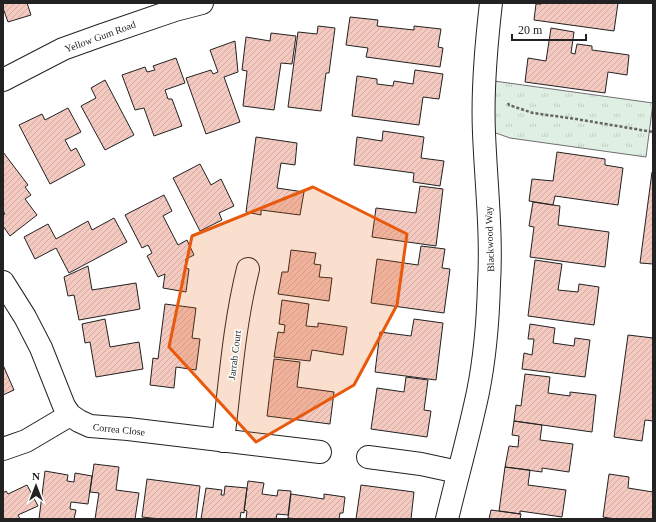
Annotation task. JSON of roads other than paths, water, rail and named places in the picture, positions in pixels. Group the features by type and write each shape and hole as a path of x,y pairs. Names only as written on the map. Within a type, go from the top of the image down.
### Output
{"street":[{"name":"Yellow Gum Road","path":"3,80 63,49 102,34 174,10 202,3"},
{"name":"Blackwood Way","path":"447,519 478,392 488,312 490,259 484,132 484,84 491,3"},
{"name":"Jarrah Court","path":"224,441 238,316 248,269"},
{"name":"Correa Close","path":"3,282 25,317 41,348 64,406 78,422 90,426 128,429 320,452"},
{"path":"3,449 26,441 70,414"},
{"path":"368,457 421,464 458,472"}]}
